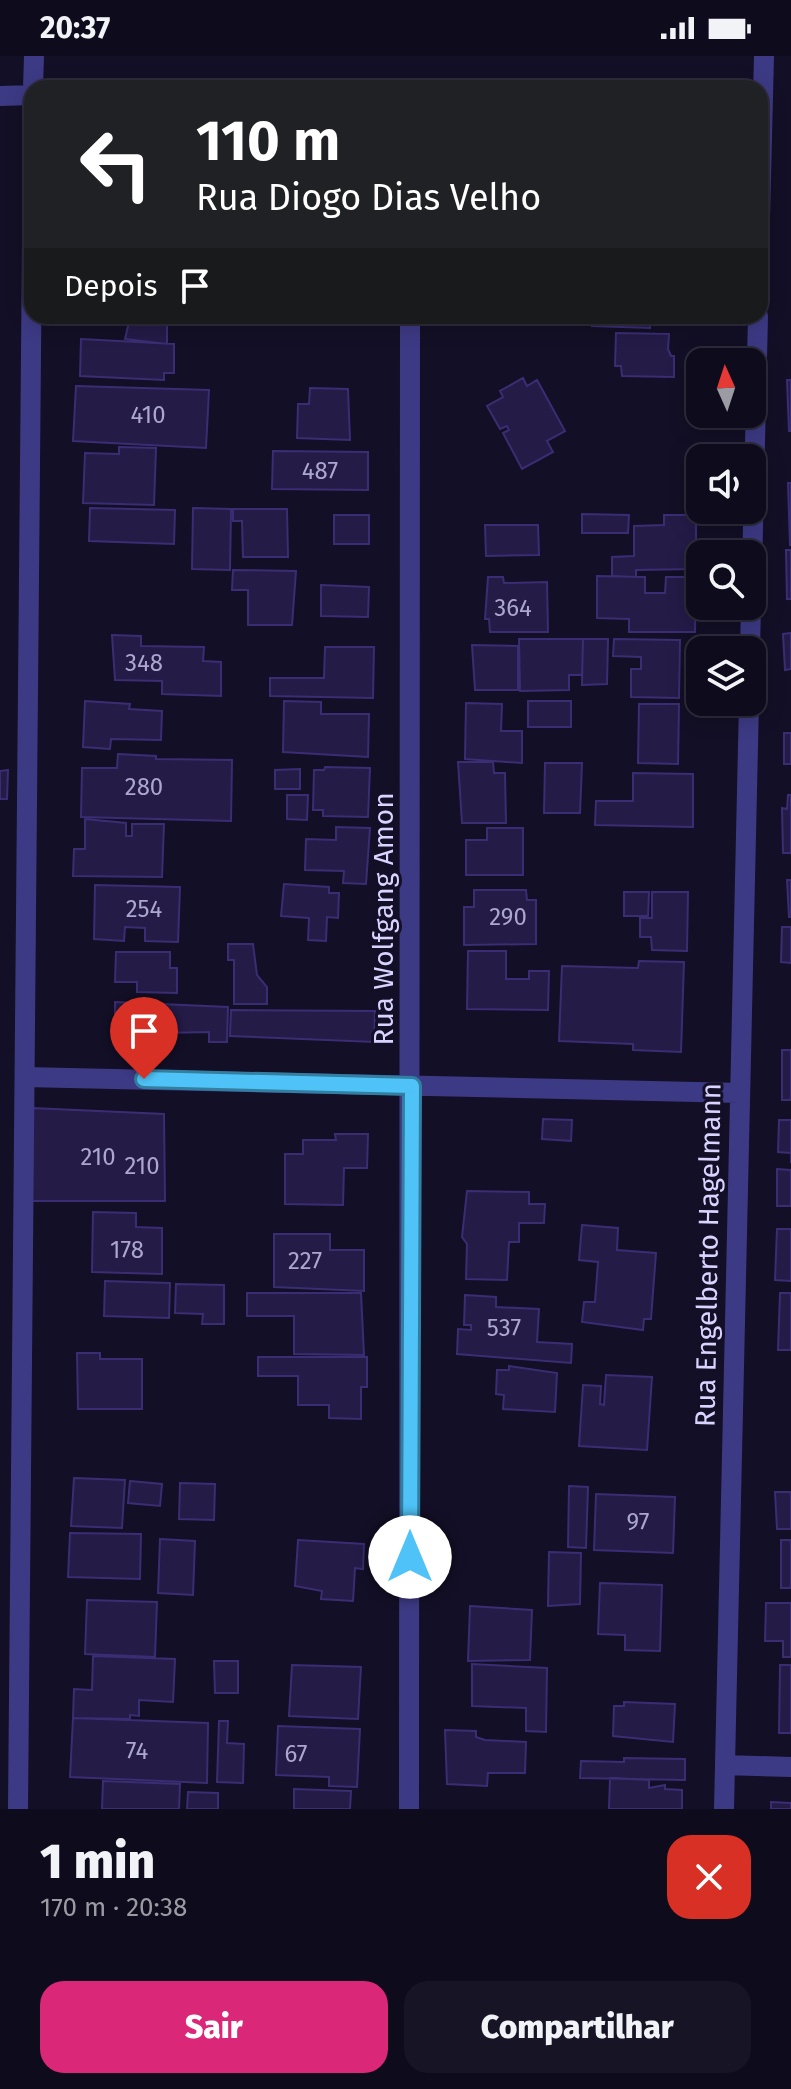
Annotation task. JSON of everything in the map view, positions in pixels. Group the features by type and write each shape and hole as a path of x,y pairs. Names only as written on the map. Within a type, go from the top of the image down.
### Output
{"street":[{"path":"33,80 34,56"},
{"path":"763,80 764,56"},
{"path":"0,96 24,95"},
{"path":"18,1809 31,324"},
{"name":"Rua Wolfgang Amon","path":"409,1809 412,1086 410,324"},
{"path":"753,540 758,324"},
{"name":"Rua Engelberto Hagelmann","path":"724,1809 749,716"},
{"path":"25,1077 740,1093"},
{"path":"725,1765 791,1767"}],"building":[{"path":"129,324 167,324 167,344 125,339"},
{"path":"650,324 650,328 592,326"},
{"path":"616,333 669,334 668,349 674,356 674,377 622,376 621,366 615,366"},
{"path":"81,339 174,344 174,373 164,373 164,380 80,376"},
{"path":"523,378 527,386 537,380 565,431 547,441 553,452 522,469 503,433 509,430 507,426 500,429 487,406 503,397 500,391"},
{"path":"787,380 791,380 791,431 789,431"},
{"path":"76,386 209,390 206,448 73,441"},
{"path":"310,388 348,389 350,440 297,438 298,404 309,404"},
{"path":"119,447 156,448 154,505 83,503 85,453 119,454"},
{"path":"273,451 368,452 368,490 272,489"},
{"path":"788,483 791,483 791,545 790,545"},
{"path":"90,508 175,510 174,544 89,541"},
{"path":"193,508 231,509 230,570 192,569"},
{"path":"233,509 287,509 288,557 243,557 242,521 233,521"},
{"path":"582,514 629,515 628,533 582,533"},
{"path":"334,515 369,515 369,544 334,544"},
{"path":"664,515 686,515 686,524 696,524 696,540 686,540 686,569 636,570 636,577 612,576 612,557 634,556 634,526 664,525"},
{"path":"485,525 538,525 539,555 486,556"},
{"path":"786,550 791,550 791,599 787,599"},
{"path":"233,570 296,571 292,625 248,625 248,590 232,590"},
{"path":"597,576 645,577 645,593 665,593 666,577 686,577 686,620 695,620 695,632 629,632 629,619 597,618"},
{"path":"488,577 503,577 504,583 547,582 548,632 490,632 489,619 485,619"},
{"path":"321,585 369,587 368,617 321,616"},
{"path":"791,633 791,669 785,670 783,634"},
{"path":"112,635 141,636 141,646 204,647 203,661 221,662 221,696 162,694 162,681 115,680"},
{"path":"519,639 583,639 582,675 569,675 569,690 520,691"},
{"path":"583,639 608,639 607,684 582,685"},
{"path":"614,639 680,640 679,698 631,697 631,669 641,669 641,657 613,656"},
{"path":"472,645 518,646 518,690 475,690"},
{"path":"325,647 374,647 373,698 270,696 270,678 324,678"},
{"path":"85,701 130,704 129,709 162,711 161,740 111,739 110,749 83,747"},
{"path":"284,701 321,702 321,714 369,714 368,757 283,752"},
{"path":"528,701 571,701 571,727 528,727"},
{"path":"466,703 502,704 501,731 522,731 522,763 465,759"},
{"path":"639,704 679,704 678,764 638,763"},
{"path":"784,733 791,733 791,764 784,764"},
{"path":"118,754 156,756 156,759 232,760 231,821 81,817 82,768 117,768"},
{"path":"458,762 493,762 494,773 505,773 506,823 462,823"},
{"path":"545,763 582,763 580,813 544,813"},
{"path":"325,767 370,768 368,817 323,816 323,810 313,810 314,770 324,770"},
{"path":"300,769 300,789 275,789 275,770"},
{"path":"8,770 7,799 0,799 0,771"},
{"path":"633,773 693,774 693,827 595,825 596,801 633,801"},
{"path":"287,795 308,795 307,820 287,819"},
{"path":"788,795 791,795 791,853 783,853 782,808 787,809"},
{"path":"85,819 126,823 126,836 132,836 132,824 164,824 162,877 73,876 74,849 85,849"},
{"path":"336,827 370,828 366,884 343,883 344,871 305,870 306,839 336,840"},
{"path":"487,828 523,828 523,875 466,875 466,840 487,840"},
{"path":"787,880 791,880 791,917 789,917"},
{"path":"284,884 329,887 329,893 339,893 338,918 327,917 326,941 308,940 309,918 281,916"},
{"path":"95,885 180,887 178,942 145,941 145,928 125,927 124,941 94,939"},
{"path":"474,890 526,890 527,900 536,900 536,944 464,945 464,907 474,907"},
{"path":"624,892 649,892 648,916 624,916"},
{"path":"652,892 688,892 687,951 652,950 651,937 640,937 640,918 652,918"},
{"path":"782,927 791,927 791,963 781,962"},
{"path":"228,944 253,944 257,975 267,987 267,1004 234,1004 234,960 228,960"},
{"path":"468,951 506,951 506,979 529,979 529,971 549,971 548,1010 467,1009"},
{"path":"116,952 170,952 170,968 177,968 177,993 137,992 137,982 115,982"},
{"path":"639,961 684,962 681,1052 633,1050 633,1044 559,1041 562,966 638,968"},
{"path":"115,1002 228,1007 227,1042 209,1042 209,1032 115,1034"},
{"path":"231,1010 375,1011 374,1042 230,1036"},
{"path":"782,1050 791,1050 791,1100 782,1100"},
{"path":"32,1108 164,1114 165,1201 31,1201"},
{"path":"543,1119 572,1120 571,1141 542,1139"},
{"path":"779,1120 791,1120 791,1153 778,1152"},
{"path":"335,1134 368,1134 367,1168 344,1168 343,1205 285,1204 285,1154 303,1154 303,1140 336,1140"},
{"path":"777,1169 791,1170 791,1206 777,1206"},
{"path":"467,1191 529,1192 529,1204 545,1204 544,1223 519,1223 519,1242 509,1242 507,1280 466,1279 467,1244 462,1237"},
{"path":"93,1212 136,1213 136,1227 162,1228 162,1274 92,1272"},
{"path":"582,1225 618,1228 617,1250 656,1253 651,1319 644,1319 643,1330 582,1322 584,1302 595,1302 598,1262 579,1260"},
{"path":"777,1229 791,1229 791,1281 775,1280"},
{"path":"274,1234 330,1234 330,1250 364,1250 364,1291 274,1287"},
{"path":"105,1281 170,1283 169,1318 104,1316"},
{"path":"176,1284 224,1285 224,1324 202,1324 203,1314 175,1313"},
{"path":"247,1293 361,1293 364,1355 294,1354 294,1316 247,1316"},
{"path":"780,1293 791,1293 791,1350 778,1350"},
{"path":"465,1295 496,1297 496,1307 539,1309 537,1342 572,1344 571,1363 457,1354 458,1329 471,1330 471,1325 464,1325"},
{"path":"77,1353 100,1353 100,1359 142,1359 142,1409 78,1409"},
{"path":"258,1357 367,1357 367,1387 361,1387 361,1419 329,1418 329,1405 298,1405 298,1376 258,1376"},
{"path":"509,1366 557,1373 555,1412 503,1409 504,1395 496,1394 497,1370 509,1370"},
{"path":"606,1375 652,1377 647,1450 579,1446 583,1385 601,1386 600,1404 604,1405"},
{"path":"74,1478 125,1480 122,1528 71,1526"},
{"path":"130,1481 162,1484 160,1506 128,1503"},
{"path":"180,1483 215,1484 214,1520 179,1519"},
{"path":"569,1486 588,1487 586,1548 568,1547"},
{"path":"775,1492 791,1492 791,1529 777,1529"},
{"path":"596,1494 675,1497 673,1553 594,1550"},
{"path":"70,1533 141,1534 140,1579 68,1577"},
{"path":"160,1539 195,1541 193,1595 158,1593"},
{"path":"298,1540 364,1544 363,1569 355,1568 353,1601 321,1599 322,1591 295,1586"},
{"path":"781,1540 791,1540 791,1588 781,1588"},
{"path":"549,1552 581,1553 580,1604 548,1606"},
{"path":"600,1583 662,1585 660,1651 625,1650 625,1635 598,1634"},
{"path":"87,1600 157,1602 155,1657 85,1654"},
{"path":"766,1603 791,1603 791,1657 783,1657 783,1641 765,1641"},
{"path":"470,1606 532,1610 530,1660 468,1661"},
{"path":"93,1656 175,1659 173,1702 139,1700 139,1716 130,1715 130,1719 73,1718 74,1689 92,1690"},
{"path":"214,1661 238,1661 238,1693 215,1693"},
{"path":"472,1664 547,1668 546,1732 526,1731 526,1708 472,1706"},
{"path":"292,1665 361,1667 358,1719 289,1716"},
{"path":"780,1665 791,1665 791,1733 779,1733"},
{"path":"624,1702 675,1704 673,1742 613,1736 614,1706 624,1706"},
{"path":"73,1718 208,1723 207,1783 70,1777"},
{"path":"219,1721 228,1721 227,1743 244,1744 243,1783 217,1782"},
{"path":"278,1726 360,1729 357,1787 329,1786 329,1777 276,1775"},
{"path":"445,1730 476,1731 476,1737 485,1740 526,1742 525,1773 488,1773 487,1786 447,1784"},
{"path":"624,1758 685,1759 685,1780 580,1778 581,1761 624,1762"},
{"path":"610,1778 649,1780 649,1788 665,1785 665,1789 682,1790 682,1809 609,1809"},
{"path":"103,1781 180,1784 179,1809 102,1809"},
{"path":"294,1789 351,1791 350,1809 294,1809"},
{"path":"188,1792 218,1793 218,1809 187,1809"},
{"path":"771,1802 791,1803 791,1809 771,1809"}],"route":[{"path":"144,1079 412,1086 410,1557"}]}
